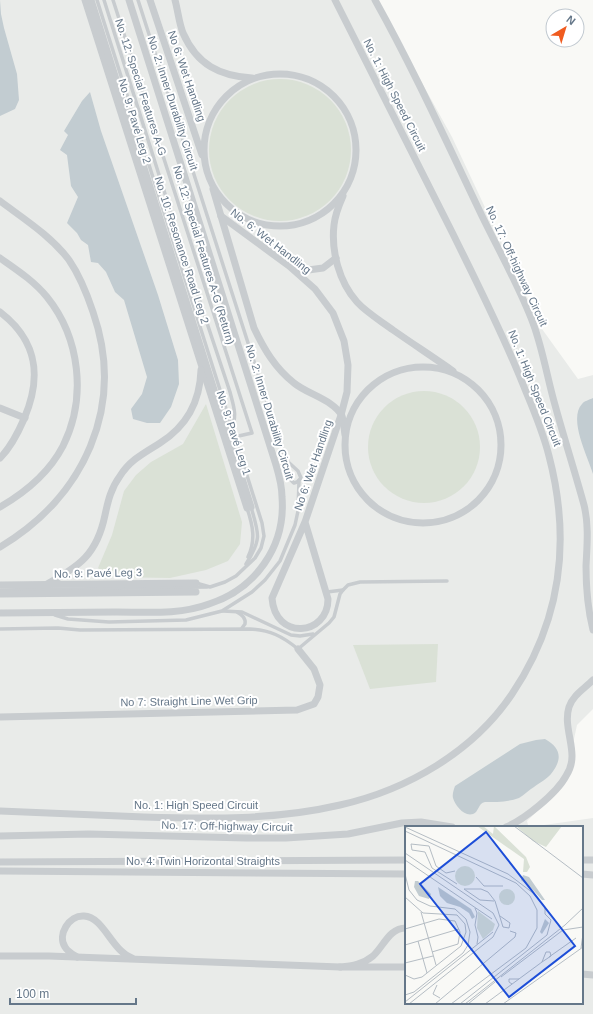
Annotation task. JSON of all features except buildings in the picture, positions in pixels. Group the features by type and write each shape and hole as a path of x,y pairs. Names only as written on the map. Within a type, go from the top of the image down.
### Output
{"street":[{"name":"No. 9: Pavé Leg 2","path":"85,0 201,364"},
{"name":"No. 10: Resonance Road Leg 2","path":"92,0 249,508"},
{"name":"No. 2: Inner Durability Circuit","path":"0,613 177,611 203,606 221,600 242,588 251,580 273,549 278,537 282,512 281,488 276,465 129,0"},
{"name":"No 6: Wet Handling","path":"150,0 212,185 228,206 250,221 276,227 302,224 326,211 344,192 354,170 357,146 352,123 340,102 322,86 300,76 276,73 252,78 231,76 220,73 207,65 190,47 183,32 175,0"},
{"name":"No. 1: High Speed Circuit","path":"0,811 193,818 252,817 311,811 360,800 382,793 403,783 461,749 480,732 503,706 519,683 535,654 550,615 558,580 560,544 559,508 549,453 534,412 499,328 335,0"},
{"name":"No. 17: Off-highway Circuit","path":"375,0 448,144 492,238 525,303 536,333 546,365 554,404 585,508 588,537 586,568 588,602 593,630"},
{"name":"No 6: Wet Handling","path":"204,159 205,133 216,108 232,90 252,78"},
{"name":"No. 6: Wet Handling","path":"212,185 254,328 264,348 277,367 294,383 336,408 341,415 345,438"},
{"path":"344,192 334,225 334,243 336,258 348,289 357,302 370,314 464,378"},
{"path":"0,201 49,240 68,259 77,272 86,292 101,337 105,382 102,409 96,433 76,476 45,513 12,540 0,547"},
{"name":"No. 6: Wet Handling","path":"221,216 289,266 315,289 333,314 344,341 348,365 348,392 341,415"},
{"path":"0,258 39,287 56,311 66,328 72,345 76,361 77,387 74,413 69,432 59,453 30,487 16,498 0,506"},
{"path":"289,266 301,270 323,268 336,258"},
{"path":"0,312 13,323 29,346 33,358 35,384 32,399 25,418 14,440 0,458"},
{"name":"No. 9: Pavé Leg 1","path":"201,364 249,508"},
{"path":"47,584 78,566 87,557 101,531 108,500 113,486 128,464 171,435 183,424 192,411 199,389 201,364"},
{"name":"No 6: Wet Handling","path":"411,368 438,369 464,378 484,396 498,420 502,447 496,474 483,497 462,514 439,522 414,523 391,517 371,503 356,484 347,462 345,438 351,414 364,394 386,377 411,368"},
{"path":"0,408 25,418"},
{"name":"No 6: Wet Handling","path":"305,522 326,592 328,606 325,613 315,625 302,629 287,626 280,621 273,608 272,598 305,522 341,415"},
{"name":"No. 9: Pavé Leg 3","path":"0,585 196,583"},
{"path":"0,594 196,592"},
{"name":"No 7: Straight Line Wet Grip","path":"0,716 297,710 314,704 318,697 320,685 314,669 298,648"},
{"path":"509,826 515,824 535,808 560,785 566,777 571,766 572,755 567,718 569,708 577,694 593,680"},
{"name":"No. 17: Off-highway Circuit","path":"0,836 90,834 286,838 348,834 402,823 421,822 446,826"},
{"name":"No. 4: Twin Horizontal Straights","path":"0,862 405,860"},
{"name":"No. 4: Twin Horizontal Straights","path":"0,871 405,874"},
{"path":"583,874 593,875"},
{"path":"78,957 70,953 65,948 62,937 70,921 82,915 87,916 97,922 116,947 126,955 131,958 156,960"},
{"path":"340,967 354,966 363,962 375,953 394,931 399,928 405,928"},
{"path":"0,956 78,957 405,968"},
{"path":"583,974 593,975"}],"lane":[{"path":"97,0 262,523 264,536 261,548 255,558 230,580 196,592"},
{"name":"No. 12: Special Features A-G","path":"104,0 181,244 230,392 236,418 232,431"},
{"name":"No. 12: Special Features A-G (Return)","path":"114,0 252,433 234,437"},
{"path":"138,0 285,459 288,473 291,481 294,483 299,481"},
{"path":"222,611 252,592 265,580 280,561 295,525 298,511 300,478 298,471 285,459"},
{"path":"245,567 254,540 249,508"},
{"path":"0,629 58,628 80,630 242,628 257,629 274,633 298,648 329,623 334,617 340,594 348,585 360,582 448,582"},
{"path":"196,583 210,587"},
{"path":"0,590 210,587"},
{"path":"326,592 343,590"},
{"path":"46,613 68,619 109,622 186,620 222,611 242,612 291,635 300,636 315,634"},
{"path":"236,612 243,616 245,620 245,624 242,628"}],"shaded area":[{"path":"0,0 376,0 452,137 542,329 578,379 593,375 593,709 577,725 571,770 549,800 527,821 528,825 537,826 593,818 593,1014 0,1014"},
{"path":"0,0 4,28 17,74 19,100 15,109 0,116"},
{"path":"280,79 301,82 325,95 335,105 348,129 351,150 348,171 335,195 325,205 301,218 280,221 259,218 235,205 225,195 212,171 209,150 212,129 225,105 235,95 259,82"},
{"path":"90,92 101,131 158,295 178,360 179,384 171,407 160,423 147,423 133,419 131,409 142,394 147,377 124,300 115,292 106,272 98,263 91,262 88,245 81,240 77,233 67,223 78,197 71,186 67,155 60,150 68,135 64,131 82,101"},
{"path":"424,391 445,395 464,407 476,426 480,447 476,468 464,487 445,499 424,503 403,499 384,487 372,468 368,447 372,426 384,407 403,395"},
{"path":"593,398 593,474 580,438 577,419 578,411 582,404"},
{"path":"206,404 242,522 240,544 228,561 206,570 170,578 109,577 98,568 112,535 124,491 136,475 151,462 183,444"},
{"path":"438,644 436,682 370,689 353,645"},
{"path":"545,739 557,750 559,759 555,769 547,778 519,798 498,802 485,802 473,814 466,814 458,807 453,796 455,786 520,744"}]}
